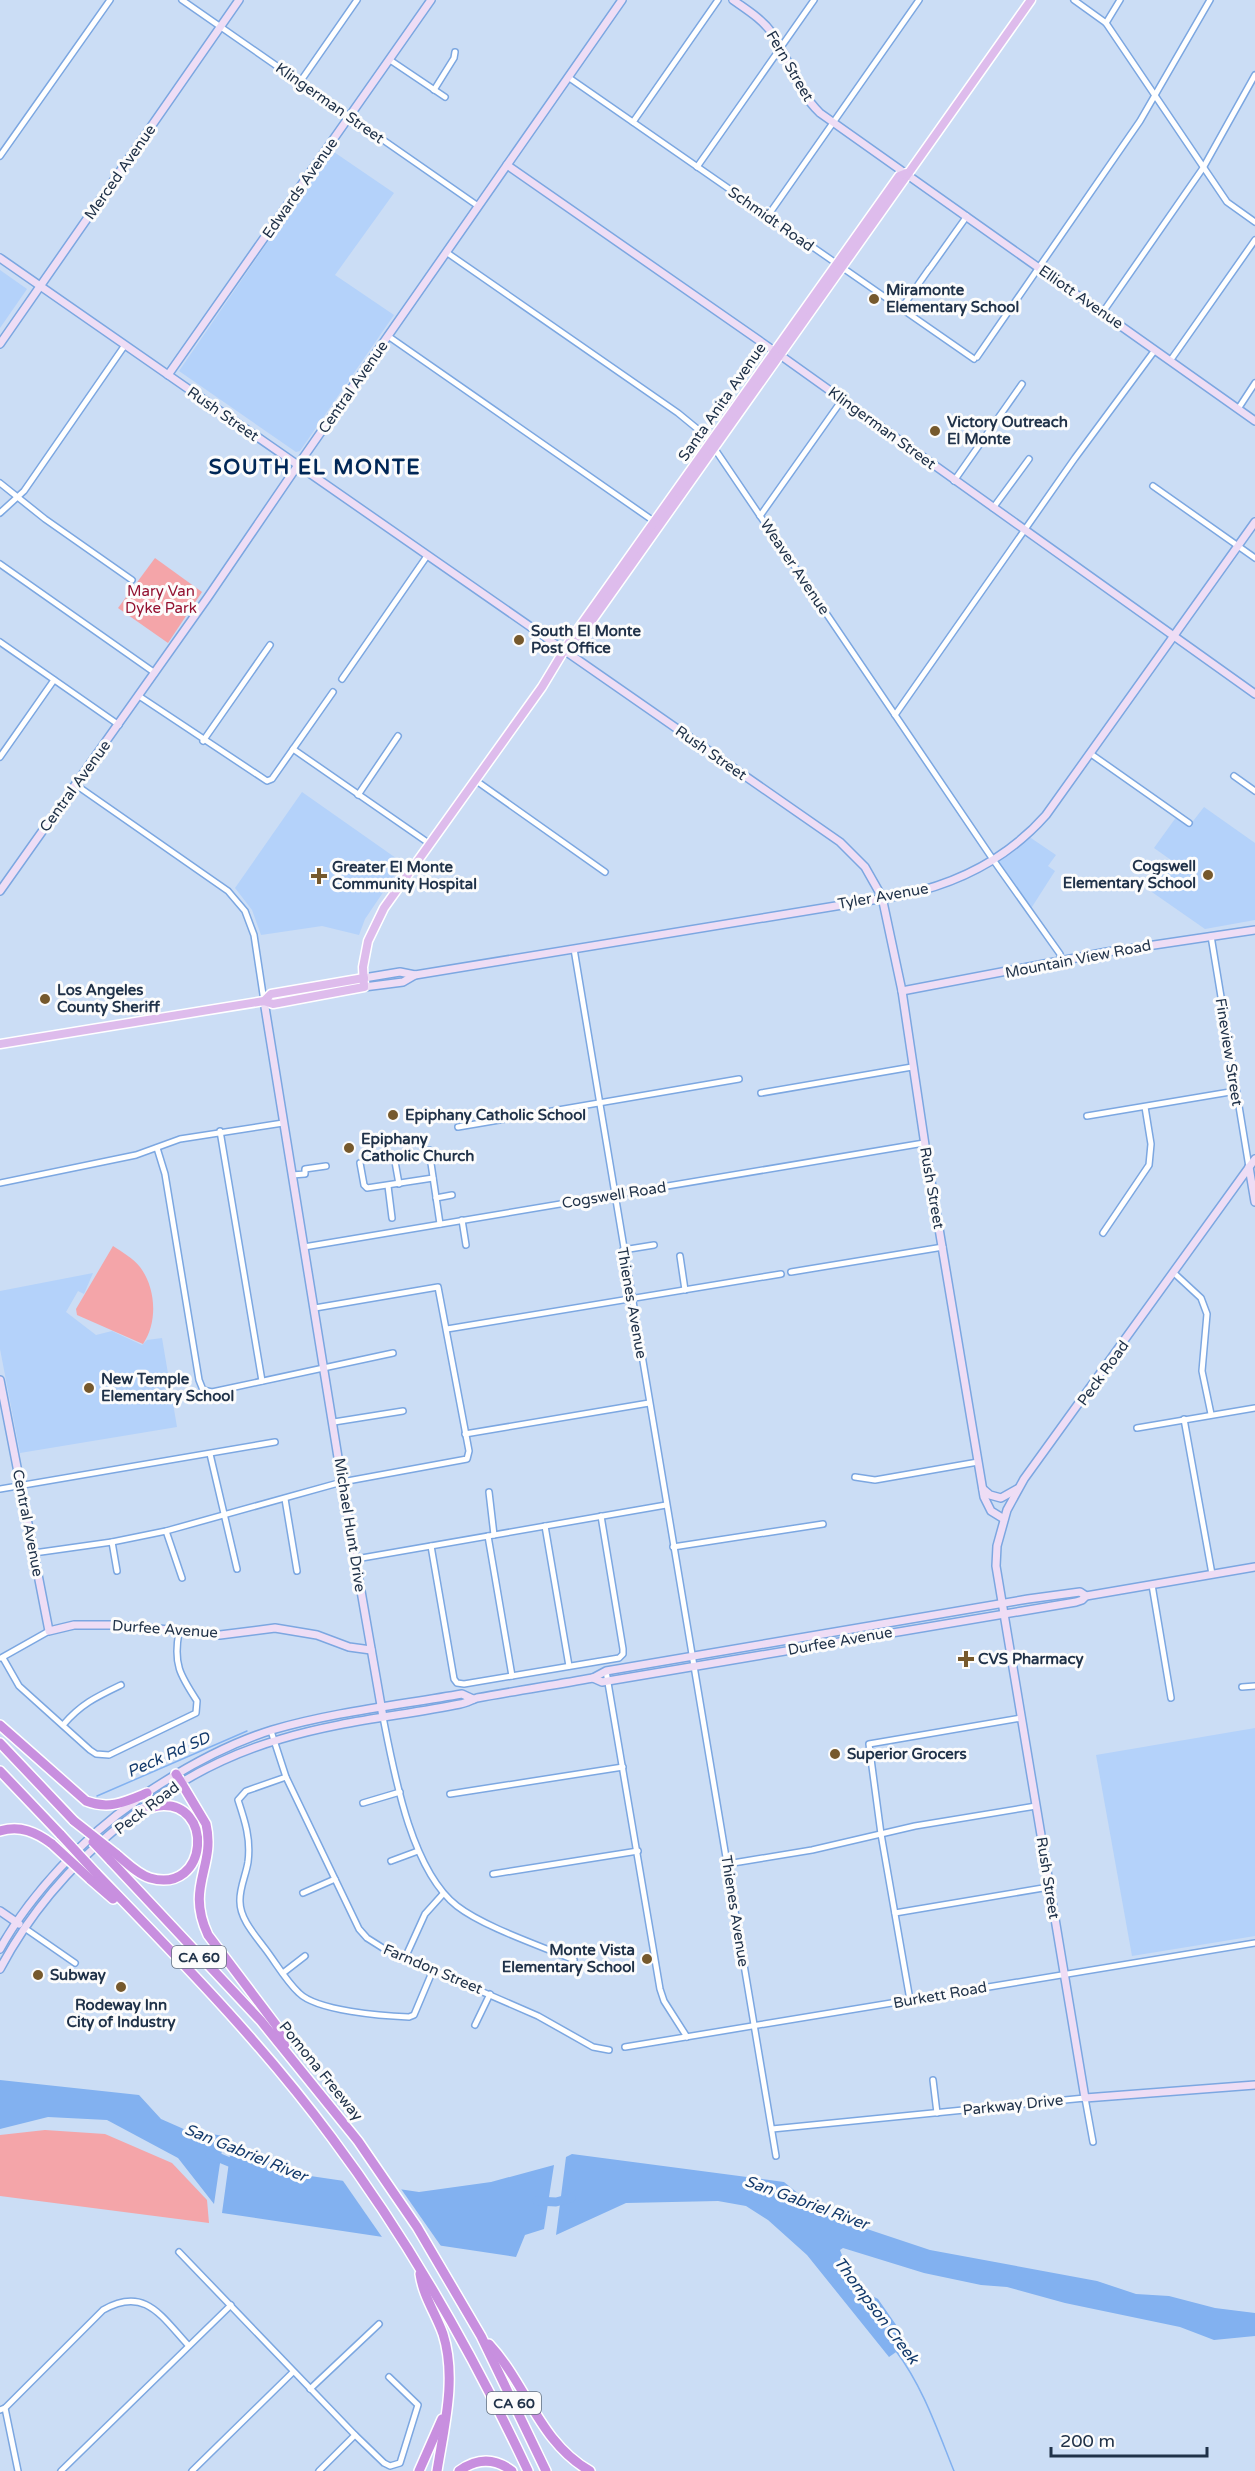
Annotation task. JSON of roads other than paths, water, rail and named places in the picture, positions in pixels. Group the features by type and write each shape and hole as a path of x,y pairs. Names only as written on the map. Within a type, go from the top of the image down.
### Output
{"highway":[{"path":"0,1725 86,1801 115,1806 147,1793"},
{"name":"Pomona Freeway","path":"0,1743 74,1821 113,1857 290,2054 330,2106 390,2187 441,2266 480,2333 546,2471"},
{"name":"CA 60","path":"0,1771 61,1835 93,1876 162,1941 253,2041 356,2171 464,2341 528,2471"},
{"path":"179,1778 206,1824 209,1841 198,1893 203,1924 208,1935 276,2025 290,2054"},
{"path":"113,1857 152,1879 177,1877 196,1860 199,1837 196,1827 183,1813 165,1806 140,1811"},
{"path":"0,1831 18,1828 30,1831 52,1844 93,1876"},
{"path":"418,2266 422,2287 443,2337 449,2367 447,2402 437,2471"},
{"path":"480,2333 501,2357 550,2437 567,2455 590,2471"},
{"path":"419,2471 447,2402"},
{"path":"459,2471 469,2464 489,2461 498,2462 512,2471"}],"main road":[{"name":"Santa Anita Avenue","path":"364,982 363,967 375,924 839,267 899,176 907,173 1030,0"},
{"path":"0,1044 264,1001 271,994 364,982"}],"street":[{"path":"0,156 110,0"},
{"name":"Klingerman Street","path":"182,0 478,206"},
{"name":"Merced Avenue","path":"0,344 239,0"},
{"path":"300,82 357,0"},
{"name":"Edwards Avenue","path":"168,375 431,0"},
{"name":"Central Avenue","path":"1,888 119,725 622,0"},
{"path":"633,122 718,0"},
{"name":"Fern Street","path":"733,0 765,24 780,48 802,93 820,113 907,173"},
{"path":"697,167 814,0"},
{"path":"767,217 919,0"},
{"path":"1074,0 1106,23 1227,202 1255,222"},
{"path":"1106,23 1120,0"},
{"path":"1038,267 1156,96 1210,0"},
{"path":"434,90 454,58 455,52"},
{"path":"390,60 446,97"},
{"path":"1103,312 1203,168 1255,75"},
{"name":"Schmidt Road","path":"568,77 839,267 976,358 1038,267"},
{"name":"Klingerman Street","path":"507,165 777,353 1255,694"},
{"name":"Elliott Avenue","path":"907,173 1255,421"},
{"path":"902,309 967,216"},
{"path":"1170,361 1255,240"},
{"name":"Weaver Avenue","path":"446,252 682,415 712,445 994,861 1060,954 1062,962"},
{"name":"Rush Street","path":"0,258 840,842 866,867 882,897 902,991 924,1143 983,1489 991,1511 1004,1519"},
{"path":"388,336 657,523"},
{"path":"0,513 18,498 125,345"},
{"path":"895,715 1075,458 1155,350"},
{"path":"1238,409 1255,383"},
{"path":"954,481 1023,384"},
{"path":"760,516 842,400"},
{"path":"993,508 1029,459"},
{"path":"0,483 132,580"},
{"path":"1153,486 1255,558"},
{"name":"Tyler Avenue","path":"364,982 400,972 415,975 940,886 994,861 1032,831 1091,754 1255,522"},
{"path":"342,679 427,556"},
{"path":"0,564 155,673"},
{"path":"0,642 119,725"},
{"path":"203,741 270,645"},
{"path":"0,758 54,680"},
{"path":"139,696 203,741 267,781 272,779 333,692"},
{"path":"358,795 398,736"},
{"path":"293,749 430,844"},
{"path":"1091,754 1189,823"},
{"path":"1234,776 1255,791"},
{"path":"475,780 605,872"},
{"path":"76,785 228,891 245,911 254,935 264,1001"},
{"name":"Mountain View Road","path":"902,991 1117,951 1255,930"},
{"name":"Fineview Street","path":"1211,936 1255,1202"},
{"name":"Thienes Avenue","path":"574,949 648,1403 776,2156"},
{"name":"Michael Hunt Drive","path":"264,1001 342,1482 383,1717 400,1792 418,1851 429,1874 443,1894 457,1907 476,1918 574,1960"},
{"path":"761,1093 912,1067"},
{"path":"458,1126 739,1080"},
{"path":"1087,1116 1236,1091"},
{"path":"1103,1233 1149,1165 1151,1144 1144,1107"},
{"path":"0,1183 136,1155 180,1139 283,1123"},
{"path":"220,1131 262,1381"},
{"name":"Cogswell Road","path":"304,1247 924,1143"},
{"path":"156,1148 165,1174 199,1380 203,1390 212,1392 393,1353"},
{"path":"429,1150 440,1224"},
{"path":"394,1156 399,1184"},
{"name":"Peck Road","path":"1004,1613 996,1558 1004,1519 1019,1488 1255,1158"},
{"path":"360,1163 363,1185 367,1188 433,1178"},
{"path":"292,1175 305,1174 305,1169 326,1166"},
{"path":"387,1186 392,1218"},
{"path":"436,1198 452,1195"},
{"path":"462,1220 466,1245"},
{"path":"623,1250 654,1245"},
{"path":"791,1272 943,1247"},
{"path":"680,1256 685,1290"},
{"path":"1174,1273 1201,1298 1207,1314 1202,1371 1211,1414"},
{"path":"447,1329 781,1274"},
{"path":"34,1553 112,1542 166,1531 342,1482 467,1459 469,1451 438,1287 315,1308"},
{"name":"Central Avenue","path":"0,1380 49,1631"},
{"path":"465,1434 648,1403"},
{"path":"1137,1428 1255,1408"},
{"path":"334,1422 403,1411"},
{"path":"1184,1419 1212,1574"},
{"path":"0,1489 275,1442"},
{"path":"210,1454 237,1569"},
{"path":"855,1477 875,1480 978,1462"},
{"path":"983,1489 990,1495 1001,1498 1019,1488"},
{"path":"489,1492 491,1536 512,1676"},
{"path":"285,1499 297,1571"},
{"path":"356,1560 666,1505"},
{"path":"431,1546 454,1679 457,1683 464,1684 619,1658 623,1654 601,1516"},
{"path":"673,1547 824,1524"},
{"path":"545,1526 568,1666"},
{"path":"166,1531 182,1578"},
{"path":"112,1542 117,1571"},
{"name":"Durfee Avenue","path":"593,1678 602,1682 608,1681 1076,1602 1086,1596 1255,1567"},
{"path":"1152,1585 1171,1698"},
{"name":"Durfee Avenue","path":"383,1717 593,1678 606,1671 1002,1603 1080,1592 1086,1596"},
{"name":"Rush Street","path":"1004,1613 1093,2142"},
{"name":"Durfee Avenue","path":"1,1658 49,1631 74,1625 118,1625 219,1635 275,1628 317,1635 349,1647 371,1650"},
{"path":"1,1658 19,1686 96,1754 109,1755 193,1716 198,1709 197,1701 177,1667 175,1658 179,1632"},
{"path":"606,1671 660,1989 664,2001 687,2037"},
{"path":"63,1725 76,1710 89,1700 121,1685"},
{"path":"1242,1688 1255,1686"},
{"name":"Durfee Avenue","path":"382,1708 462,1694 473,1699"},
{"name":"Peck Road","path":"0,1969 58,1886 91,1852 179,1778 228,1747 271,1731 314,1720 382,1708"},
{"name":"Peck Road","path":"0,1949 50,1881 83,1844 114,1816 147,1793 276,1740 325,1727 383,1717"},
{"path":"910,2000 881,1834 869,1744 1021,1718"},
{"name":"Farndon Street","path":"271,1731 276,1740 286,1777 359,1929 366,1938 386,1950 538,2016 593,2047 609,2050"},
{"path":"450,1794 623,1767"},
{"path":"286,1777 246,1791 238,1800 248,1829 249,1845 248,1864 240,1895 241,1912 254,1934 298,1993 315,2004 409,2017 414,2015 433,1970"},
{"path":"363,1803 400,1792"},
{"path":"728,1864 812,1850 915,1826 1036,1806"},
{"path":"391,1861 418,1851"},
{"path":"493,1874 638,1851"},
{"path":"303,1893 335,1879"},
{"path":"895,1913 1049,1887"},
{"path":"405,1958 425,1914 443,1894"},
{"path":"0,1911 75,1963"},
{"name":"Burkett Road","path":"625,2047 1255,1943"},
{"path":"284,1973 305,1956"},
{"path":"475,2025 489,1994"},
{"path":"933,2080 937,2113"},
{"name":"Parkway Drive","path":"772,2129 1085,2098 1255,2085"},
{"path":"179,2252 355,2435 390,2466 400,2463 417,2405 389,2377"},
{"path":"18,2471 2,2409 103,2310 118,2301 130,2300 154,2309 188,2345"},
{"path":"61,2471 231,2305"},
{"path":"310,2389 379,2324"},
{"path":"192,2471 293,2372"},
{"path":"319,2471 355,2435"}],"water":[{"path":"0,2080 139,2095 161,2119 186,2130 224,2136 214,2204 178,2158 107,2120 48,2117 0,2129"},
{"path":"232,2140 290,2173 419,2192 491,2182 554,2165 544,2229 525,2235 516,2257 222,2213"},
{"path":"572,2154 784,2182 825,2215 930,2250 1097,2281 1136,2294 1169,2296 1215,2308 1255,2313 1255,2336 1214,2340 1180,2327 1065,2303 1007,2287 981,2285 924,2273 843,2248 840,2250 850,2276 863,2291 878,2299 899,2329 899,2350 889,2357 807,2255 768,2220 746,2206 718,2201 626,2203 556,2235 566,2157"}],"waterway":[{"name":"Peck Rd SD","path":"97,1796 247,1731"},
{"name":"San Gabriel River","path":"210,2154 239,2166"},
{"name":"San Gabriel River","path":"537,2201 556,2202 571,2198"},
{"name":"Thompson Creek","path":"896,2351 922,2394 954,2471"}],"place":[{"name":"Miramonte Elementary School","path":"874,299"},
{"name":"Victory Outreach El Monte","path":"935,431"},
{"name":"South El Monte Post Office","path":"519,640"},
{"name":"Cogswell Elementary School","path":"1208,875"},
{"name":"Greater El Monte Community Hospital","path":"319,876"},
{"name":"Los Angeles County Sheriff","path":"45,999"},
{"name":"Epiphany Catholic School","path":"393,1115"},
{"name":"Epiphany Catholic Church","path":"349,1148"},
{"name":"New Temple Elementary School","path":"89,1388"},
{"name":"CVS Pharmacy","path":"966,1659"},
{"name":"Superior Grocers","path":"835,1754"},
{"name":"Monte Vista Elementary School","path":"647,1959"},
{"name":"Subway","path":"38,1975"},
{"name":"Rodeway Inn City of Industry","path":"121,1987"}],"district":[{"name":"SOUTH EL MONTE","path":"315,467"}],"park label":[{"name":"Mary Van Dyke Park","path":"161,600"}]}
